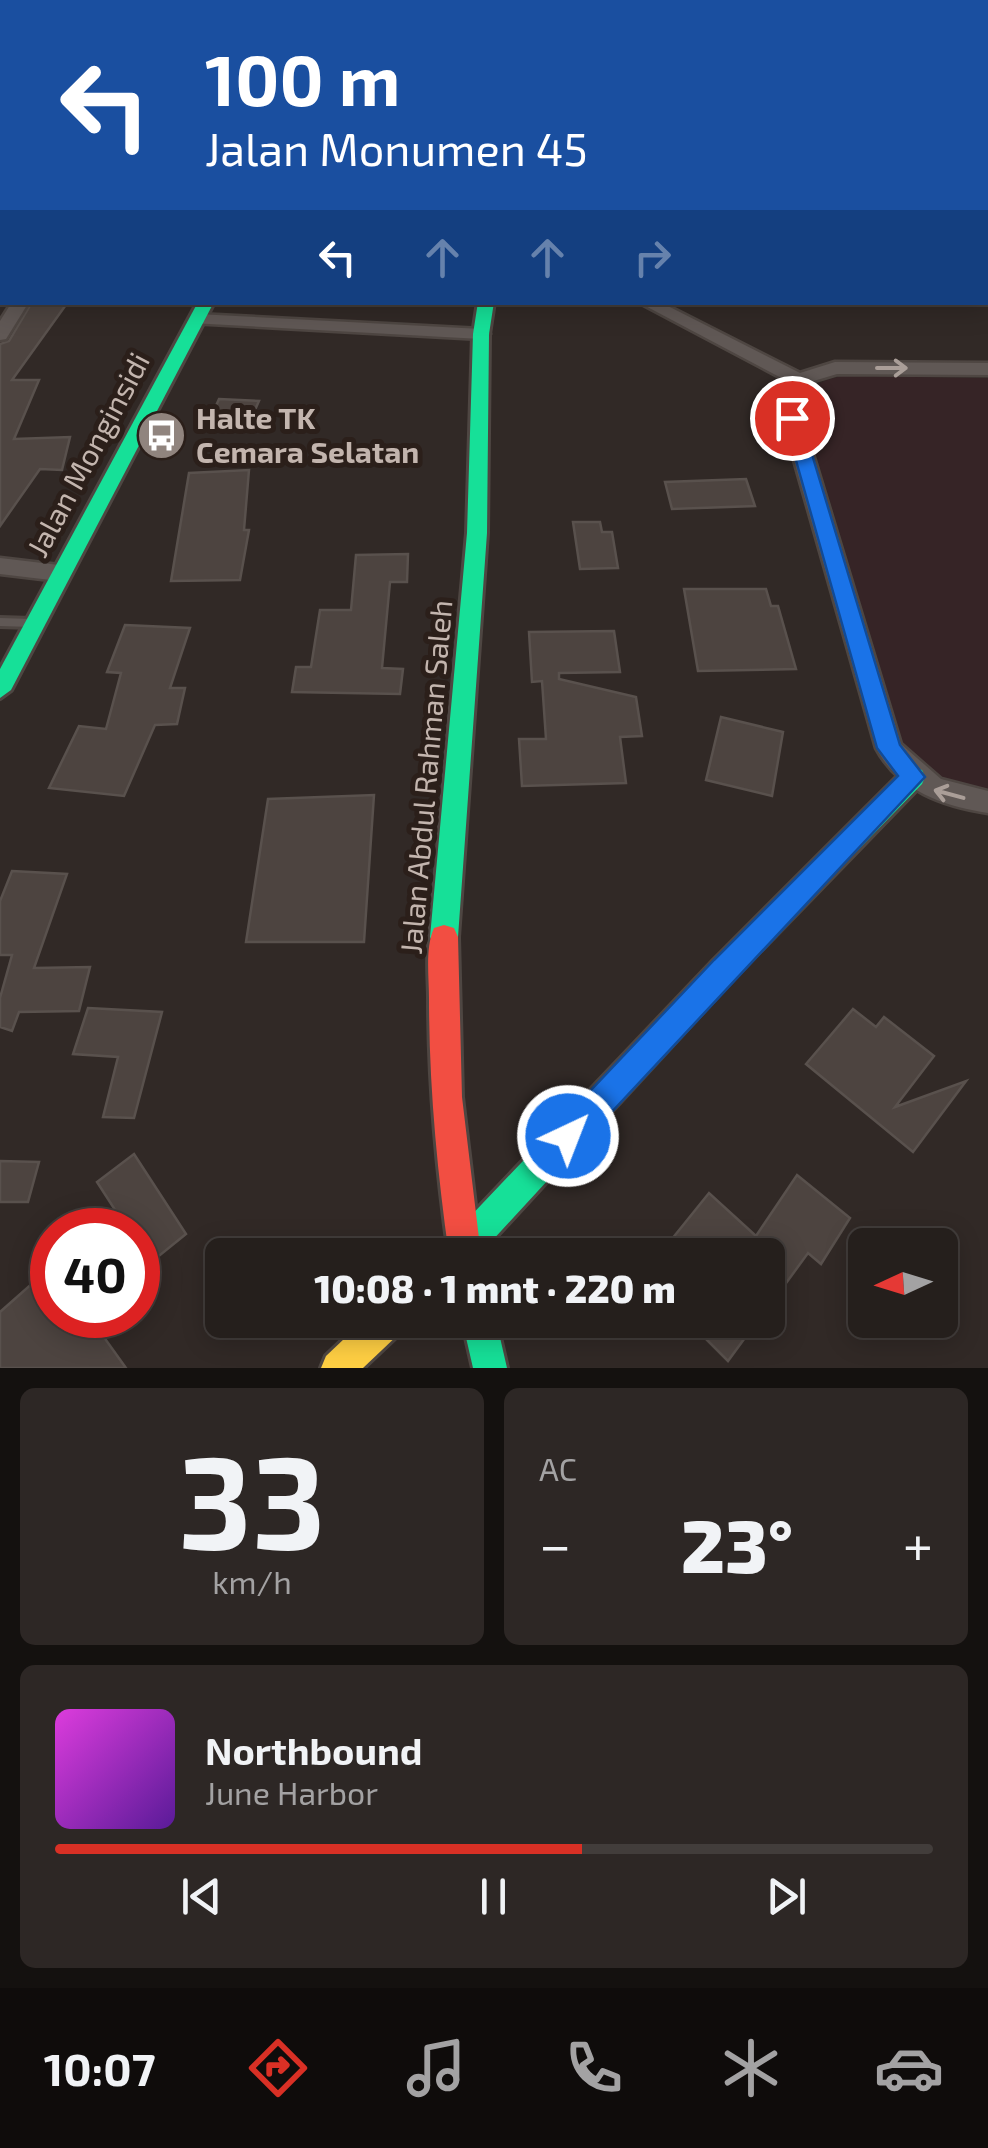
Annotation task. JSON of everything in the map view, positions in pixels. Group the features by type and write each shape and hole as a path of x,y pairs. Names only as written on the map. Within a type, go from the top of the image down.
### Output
{"main road":[{"name":"Jalan Abdul Rahman Saleh","path":"460,1238 439,1036 450,807 476,558 480,334 485,305"},
{"name":"Jalan Monginsidi","path":"2,683 202,307"},
{"path":"476,1238 724,969 913,777"},
{"path":"338,1368 370,1338"},
{"path":"483,1338 490,1368"}],"street":[{"path":"0,334 20,305"},
{"path":"652,305 799,380 835,368 988,369"},
{"path":"202,307 480,334"},
{"path":"799,380 792,398 792,418 889,748 913,777 930,789 988,802"},
{"path":"0,566 59,573"}],"lane":[{"path":"0,622 34,624"}],"shaded area":[{"path":"842,376 988,378 988,792 940,776 920,763 903,743 802,408 816,386"}],"building":[{"path":"30,305 66,305 12,380 39,380 14,439 70,437 62,470 40,469 0,526 0,344 9,341"},
{"path":"219,399 259,401 247,428 207,426"},
{"path":"249,470 244,530 249,530 240,580 171,581 189,473"},
{"path":"746,479 755,506 672,509 665,482"},
{"path":"573,522 600,522 602,532 612,532 618,568 580,569"},
{"path":"408,554 407,582 390,582 382,668 403,669 400,694 292,692 296,667 311,667 320,610 351,610 356,555"},
{"path":"684,589 766,589 771,606 778,606 796,669 698,671"},
{"path":"125,625 190,628 170,688 185,688 177,724 155,725 124,796 49,788 79,726 106,729 121,673 107,672"},
{"path":"614,631 620,672 559,673 559,679 636,697 642,736 620,737 626,783 522,786 519,739 546,739 542,681 532,682 529,632"},
{"path":"721,717 783,732 772,796 706,780"},
{"path":"374,795 364,942 246,942 268,799"},
{"path":"12,871 67,874 34,968 90,967 79,1011 19,1012 12,1031 0,1027 0,998 12,955 0,955 0,901"},
{"path":"88,1008 162,1012 134,1118 103,1117 118,1057 73,1054"},
{"path":"853,1009 876,1027 884,1017 934,1056 895,1107 966,1081 913,1152 806,1064"},
{"path":"134,1154 186,1234 160,1255 160,1208 114,1208 97,1182"},
{"path":"0,1161 39,1162 28,1202 0,1202"},
{"path":"797,1175 850,1218 821,1264 808,1253 785,1285 785,1238 673,1238 709,1193 756,1236"},
{"path":"30,1285 30,1338 104,1338 126,1368 0,1368 0,1312"},
{"path":"705,1338 745,1338 728,1361"}],"traffic: fast":[{"path":"0,690 204,305"},
{"path":"444,937 477,533 481,334 486,305"},
{"path":"473,1238 724,969 913,777"},
{"path":"483,1338 490,1368"}],"traffic: slow":[{"path":"338,1368 370,1338"}],"traffic: jam":[{"path":"444,937 447,1097 463,1238"}],"place":[{"name":"Halte TK Cemara Selatan","path":"161,436"}],"route":[{"path":"568,1136 724,969 913,777 889,748 792,418"}]}
